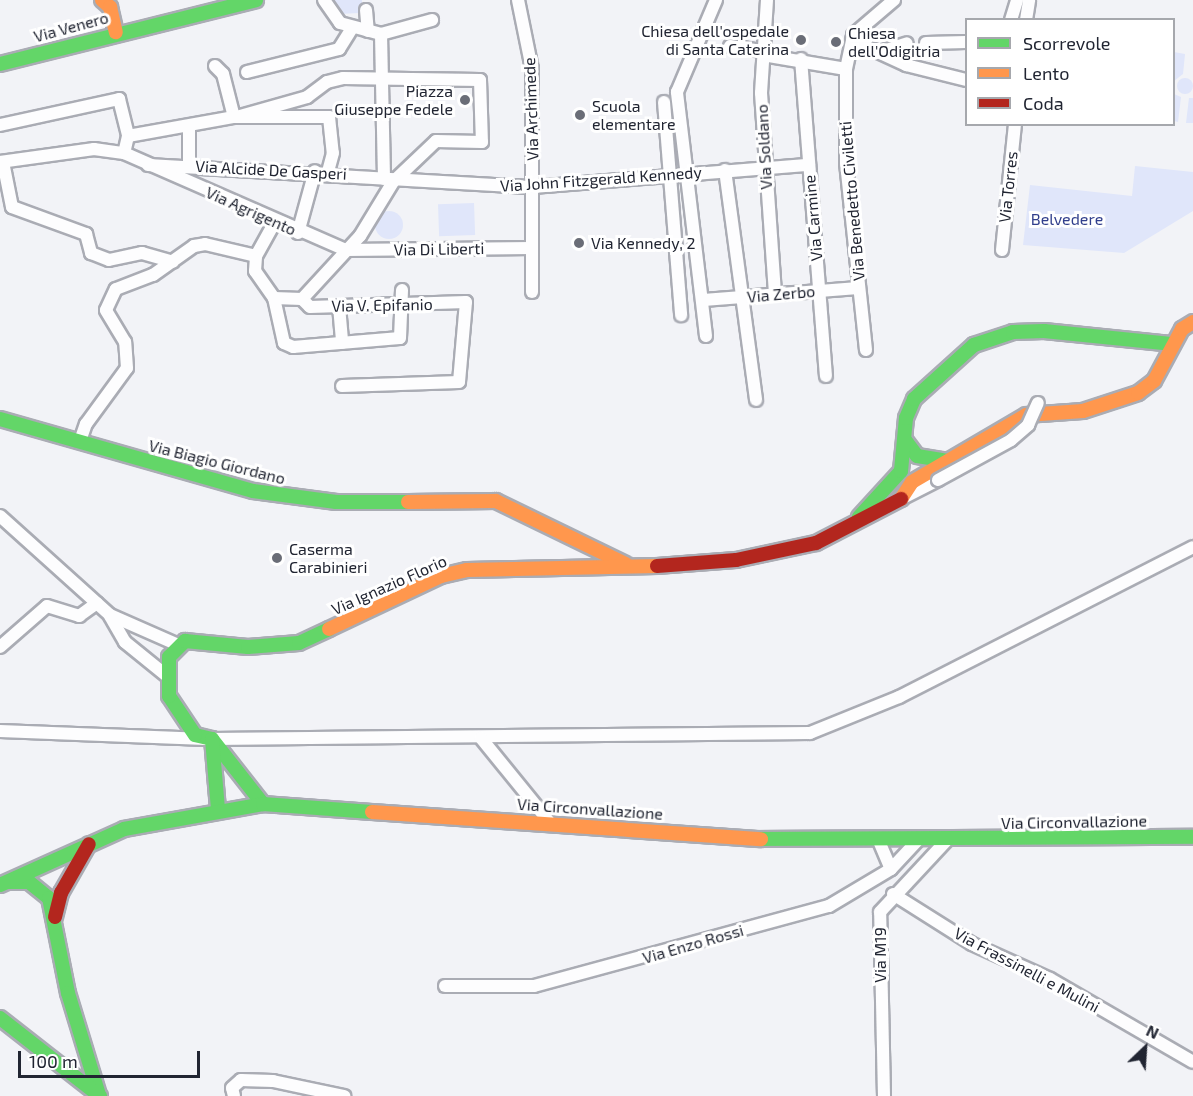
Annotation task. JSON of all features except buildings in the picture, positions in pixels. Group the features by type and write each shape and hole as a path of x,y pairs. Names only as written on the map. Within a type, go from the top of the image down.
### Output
{"street":[{"path":"102,0 110,7 116,32"},
{"name":"Via Venero","path":"0,64 116,32 256,0"},
{"path":"324,0 329,13 352,28 381,34 432,20"},
{"name":"Via Archimede","path":"518,0 532,69 532,292"},
{"path":"706,336 677,92 716,0"},
{"name":"Via Soldano","path":"767,0 763,53 764,168 775,295"},
{"path":"894,0 852,39 880,52 965,80"},
{"path":"1012,18 1017,0"},
{"path":"1026,18 1029,0"},
{"path":"366,10 368,31"},
{"path":"247,72 339,50 352,28"},
{"path":"381,34 388,181"},
{"name":"Via Benedetto Civiletti","path":"852,39 846,69 846,162 866,350"},
{"path":"926,42 965,42"},
{"path":"880,52 907,43"},
{"path":"730,46 846,69"},
{"name":"Via Carmine","path":"801,59 826,376"},
{"path":"216,66 223,74 237,116"},
{"path":"128,136 237,116 307,97 327,82 384,75 480,80 483,148 436,141 388,181 346,250 302,299"},
{"path":"0,125 119,99 128,136 124,153"},
{"path":"664,102 668,176 681,315"},
{"path":"237,116 329,117 333,153 322,171 298,232"},
{"path":"189,126 189,166"},
{"name":"Via Torres","path":"1002,250 1015,126"},
{"name":"Via Agrigento","path":"1,162 94,149 124,153 273,223 346,250"},
{"path":"1,162 12,207 86,234 91,253 109,260 142,253 173,262"},
{"name":"Via Alcide De Gasperi","path":"148,165 322,171 388,181"},
{"name":"Via John Fitzgerald Kennedy","path":"388,181 533,187 809,165"},
{"path":"725,170 756,400"},
{"path":"273,223 256,256 261,285 274,298 284,343 342,343 400,338 398,303 402,290"},
{"path":"80,441 86,424 127,368 125,342 107,316 110,296 205,244 256,256"},
{"name":"Via Di Liberti","path":"346,250 532,248"},
{"name":"Via Zerbo","path":"703,300 859,288"},
{"name":"Via V. Epifanio","path":"274,298 302,299 310,307 398,303 409,307 466,302 459,382 342,386"},
{"path":"339,306 342,343"},
{"name":"Via Ignazio Florio","path":"178,645 198,641 282,646 441,576 494,567 629,566 736,560 842,534 900,500 912,482 1026,415 1083,411 1138,393 1154,381 1173,344 1193,322"},
{"path":"842,534 901,471 914,399 974,345 1013,332 1044,331 1173,344"},
{"path":"900,500 1011,440 1028,425 1038,403"},
{"name":"Via Biagio Giordano","path":"0,419 221,483 298,498 496,501 568,534 629,566"},
{"path":"905,440 917,456 948,461"},
{"path":"0,516 110,615 125,642 167,676"},
{"path":"568,534 576,567"},
{"path":"0,731 212,739 481,738 829,729 1193,547"},
{"path":"0,647 47,606 79,616 97,603"},
{"path":"110,615 178,645 167,676 171,702 182,722 195,735 212,739 263,804"},
{"path":"481,738 550,823"},
{"path":"212,739 218,809"},
{"name":"Via Circonvallazione","path":"4,883 124,829 218,809 263,804 793,841 1193,837"},
{"name":"Via Enzo Rossi","path":"445,986 534,986 829,906 891,869 918,840"},
{"path":"879,841 891,869"},
{"name":"Via M19","path":"884,1096 880,912 893,894 936,857 946,841"},
{"path":"55,896 89,844"},
{"path":"58,857 48,870 55,896 55,917 68,993 99,1096"},
{"path":"4,883 29,882 55,896"},
{"name":"Via Frassinelli e Mulini","path":"893,894 972,944 1050,979 1193,1062"},
{"path":"0,1018 99,1096"},
{"path":"234,1096 232,1088 241,1080 273,1081 344,1096"}],"green space":[{"path":"331,0 362,0 362,4 359,13 339,14"},
{"path":"1175,52 1185,54 1183,74 1175,80"},
{"path":"1185,78 1191,80 1193,86 1191,92 1185,94 1179,92 1177,86 1179,80"},
{"path":"1175,94 1181,97 1178,122 1175,121"},
{"path":"1189,98 1193,98 1193,123 1186,123"},
{"name":"Belvedere","path":"1135,166 1193,172 1193,211 1124,253 1023,245 1030,185 1132,196"},
{"path":"474,203 475,235 439,236 438,204"},
{"path":"389,211 399,215 403,225 399,235 389,239 379,235 375,225 379,215"}],"traffic: fast":[{"path":"0,64 256,0"},
{"path":"859,517 901,471 906,418 914,399 974,345 1013,332 1044,331 1173,344"},
{"path":"0,419 253,491 336,502 408,502"},
{"path":"905,440 917,456 948,461"},
{"path":"212,739 195,735 169,696 169,657 185,641 248,647 299,643 329,629"},
{"path":"212,739 263,804"},
{"path":"212,739 218,809"},
{"path":"0,885 124,829 263,804 372,812"},
{"path":"761,839 1193,837"},
{"path":"8,882 29,882 49,898 68,993 99,1095"},
{"path":"0,1018 100,1096"}],"traffic: slow":[{"path":"102,0 110,7 116,32"},
{"path":"901,499 912,482 1026,415 1083,411 1138,393 1154,381 1182,329 1193,322"},
{"path":"408,502 496,501 626,564"},
{"path":"329,629 441,576 467,570 657,566"},
{"path":"372,812 761,839"}],"traffic: jam":[{"path":"657,566 736,560 816,543 901,499"},
{"path":"55,917 61,893 89,844"}],"place":[{"name":"Chiesa dell'ospedale di Santa Caterina","path":"801,40"},
{"name":"Chiesa dell'Odigitria","path":"836,42"},
{"name":"Piazza Giuseppe Fedele","path":"465,100"},
{"name":"Scuola elementare","path":"580,115"},
{"name":"Via Kennedy, 2","path":"579,243"},
{"name":"Caserma Carabinieri","path":"277,558"}]}
